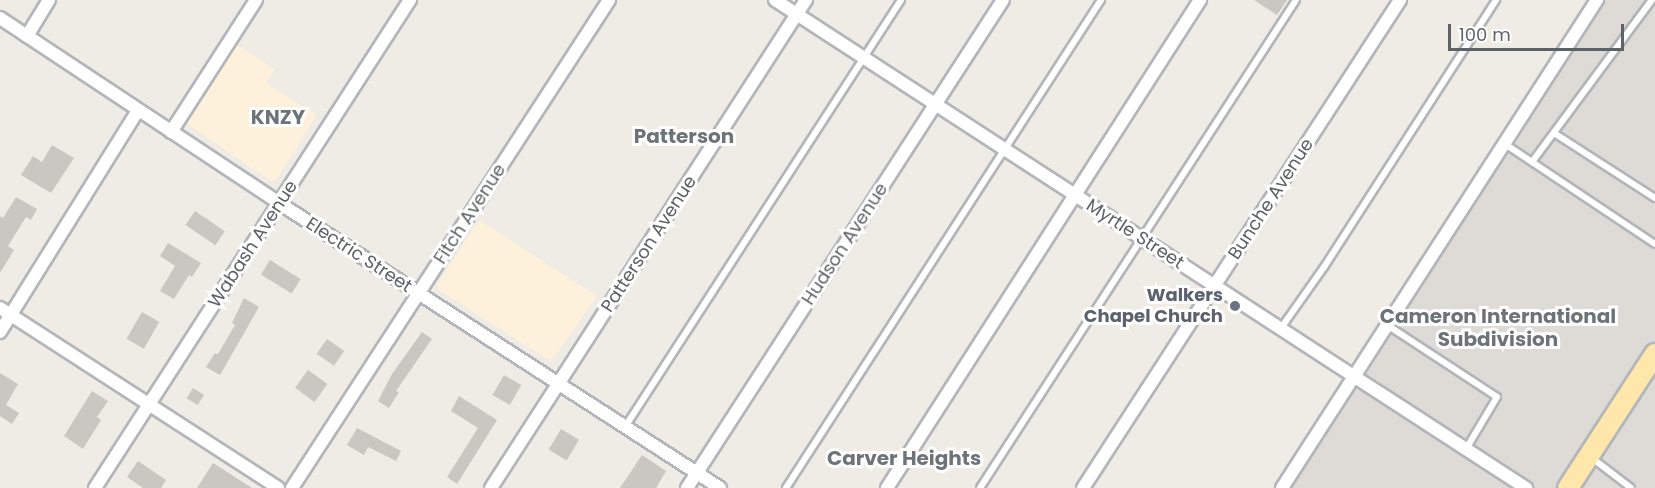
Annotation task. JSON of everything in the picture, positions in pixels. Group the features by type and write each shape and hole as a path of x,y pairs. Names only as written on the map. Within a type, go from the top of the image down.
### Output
{"main road":[{"path":"1568,488 1655,354"}],"street":[{"path":"27,36 50,0"},
{"path":"171,132 256,0"},
{"name":"Wabash Avenue","path":"95,488 410,0"},
{"name":"Fitch Avenue","path":"292,488 609,0"},
{"name":"Myrtle Street","path":"775,0 1526,488"},
{"name":"Patterson Avenue","path":"491,488 806,0"},
{"name":"Hudson Avenue","path":"687,488 1003,0"},
{"path":"887,488 1200,0"},
{"name":"Bunche Avenue","path":"1083,488 1400,0"},
{"path":"1282,488 1597,0"},
{"name":"Electric Street","path":"0,19 279,203 720,488"},
{"path":"0,332 5,311 138,110"},
{"path":"5,311 278,488"}],"lane":[{"path":"625,427 862,57 901,0"},
{"path":"786,488 1101,0"},
{"path":"980,488 1296,0"},
{"path":"1280,328 1324,267 1496,0"},
{"path":"1532,162 1652,0"},
{"path":"1554,133 1655,198"},
{"path":"1504,144 1655,244"},
{"path":"1388,325 1497,396 1466,449"},
{"path":"1589,456 1631,488"}],"shaded area":[{"path":"1599,0 1655,0 1655,488 1283,488"},
{"path":"237,45 275,69 266,83 317,115 276,180 271,181 187,124"},
{"path":"479,220 597,296 555,356 549,360 439,290 437,285"}],"building":[{"path":"1254,0 1287,0 1277,15"},
{"path":"52,145 74,158 51,193 21,175 33,156 42,162"},
{"path":"16,197 37,209 31,220 26,217 8,246 14,250 0,273 0,216 3,218"},
{"path":"195,211 225,231 215,245 185,225"},
{"path":"168,243 201,263 192,277 189,275 174,299 160,291 175,266 160,256"},
{"path":"270,260 301,279 292,293 261,274"},
{"path":"244,298 259,307 220,375 206,367 215,353 218,354 235,325 232,323"},
{"path":"142,312 159,322 144,349 126,339"},
{"path":"422,332 432,339 396,391 399,392 389,408 378,401 392,374"},
{"path":"327,339 344,351 334,366 317,354"},
{"path":"308,370 327,384 314,402 295,388"},
{"path":"0,373 18,384 6,405 19,413 12,424 0,416"},
{"path":"504,375 521,385 510,405 492,395"},
{"path":"193,388 204,395 198,405 187,398"},
{"path":"92,391 108,401 97,417 101,420 83,449 64,436"},
{"path":"459,396 497,420 457,484 447,477 478,428 451,411"},
{"path":"357,428 401,451 396,461 368,447 364,455 347,445"},
{"path":"561,429 579,440 567,460 549,450"},
{"path":"642,455 666,471 656,488 620,488"},
{"path":"138,461 166,480 161,488 143,488 127,477"},
{"path":"213,463 252,488 197,488"}],"place":[{"name":"Walkers Chapel Church","path":"1235,306"}],"district":[{"name":"KNZY","path":"278,117"},
{"name":"Patterson","path":"684,136"},
{"name":"Cameron International Subdivision","path":"1498,328"},
{"name":"Carver Heights","path":"904,458"}]}
